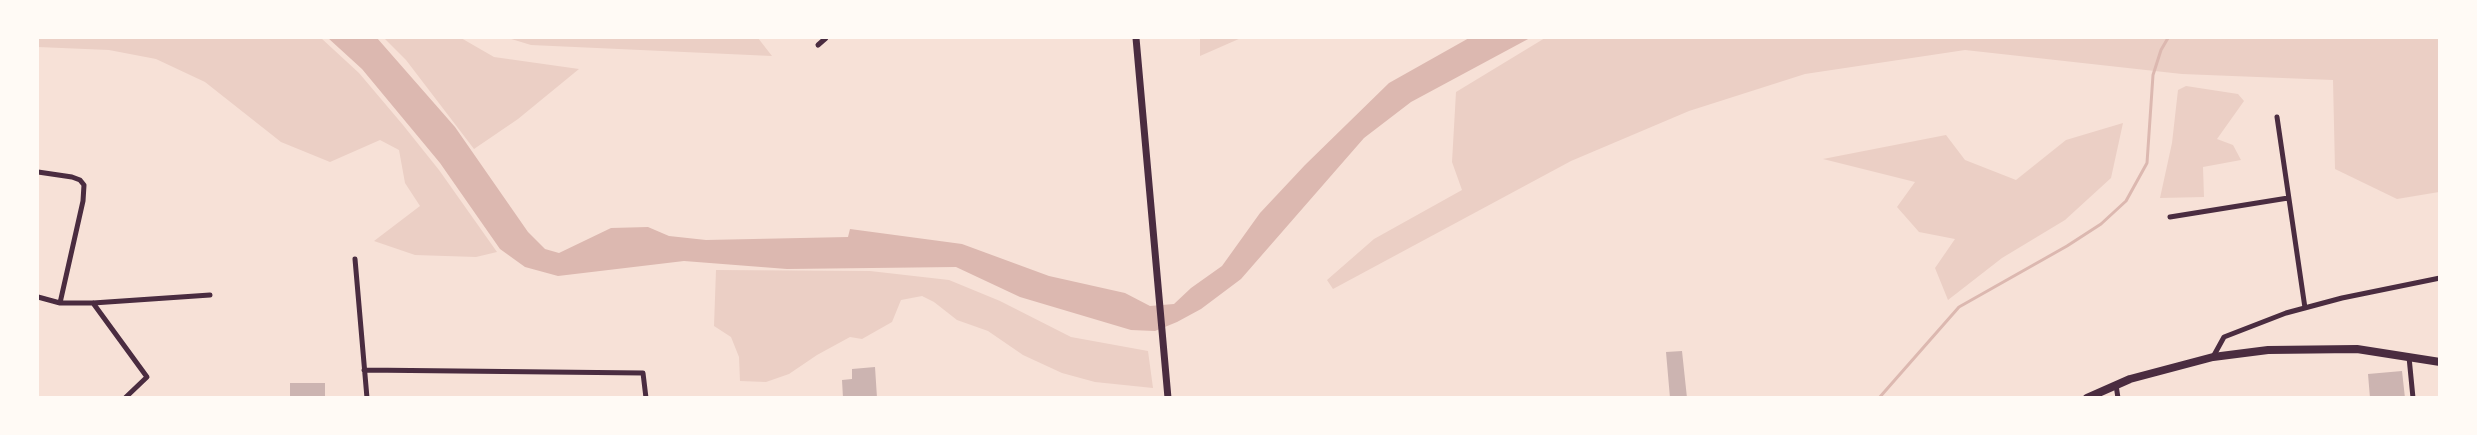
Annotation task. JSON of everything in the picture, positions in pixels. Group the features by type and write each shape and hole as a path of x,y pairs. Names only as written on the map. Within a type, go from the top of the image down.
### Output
{"main road":[{"path":"2087,398 2130,379 2213,357 2275,349 2357,349 2440,362"}],"street":[{"path":"818,45 826,38"},
{"path":"1136,38 1142,88 1168,398"},
{"path":"2276,117 2305,308"},
{"path":"38,172 72,177 80,180 84,185 83,201 60,303"},
{"path":"2170,217 2288,198"},
{"path":"355,259 367,398"},
{"path":"2213,357 2224,337 2305,308 2342,298 2440,278"},
{"path":"38,297 60,303 93,303 210,296"},
{"path":"93,303 146,377 125,398"},
{"path":"2409,357 2414,398"},
{"path":"364,370 643,373 646,398"},
{"path":"2116,385 2118,398"}],"shaded area":[{"path":"38,38 321,38 359,73 403,125 439,170 497,252 476,257 415,255 374,241 420,206 405,183 399,150 380,140 330,162 281,142 205,82 156,59 109,50 38,47"},
{"path":"328,38 377,38 455,127 528,232 545,249 559,253 611,228 648,227 669,236 706,240 848,237 850,229 962,244 1049,276 1125,293 1150,306 1174,304 1191,288 1222,266 1260,213 1305,165 1389,83 1469,38 1530,38 1411,102 1364,138 1241,279 1201,309 1155,331 1131,330 1020,297 956,267 787,269 684,261 558,276 525,267 500,249 440,163 362,69"},
{"path":"384,38 461,38 494,57 579,69 518,119 474,149 406,60"},
{"path":"508,38 758,38 772,56 531,45"},
{"path":"1200,38 1241,38 1200,56"},
{"path":"1545,38 2439,38 2439,192 2397,199 2335,169 2333,80 2182,74 1965,50 1805,74 1689,111 1571,161 1333,289 1327,280 1374,239 1462,190 1452,162 1456,92"},
{"path":"2186,86 2238,94 2244,101 2217,139 2233,145 2241,160 2203,167 2204,197 2160,198 2172,143 2178,90"},
{"path":"2123,123 2111,178 2065,220 2002,258 1948,300 1935,268 1955,239 1919,232 1897,207 1915,182 1823,159 1946,135 1965,160 2016,180 2066,140"},
{"path":"716,270 870,271 949,280 1000,301 1071,337 1148,351 1153,388 1095,382 1062,373 1023,355 988,331 957,320 934,302 922,296 901,300 892,322 862,339 850,337 817,355 789,374 766,382 740,381 739,357 731,337 714,326"}],"building":[{"path":"1682,351 1687,398 1670,398 1666,352"},
{"path":"875,367 877,398 843,398 842,380 852,379 852,369"},
{"path":"2402,371 2405,398 2370,398 2368,374"},
{"path":"290,383 325,383 325,398 290,398"}],"waterway":[{"path":"1879,398 1959,307 2067,246 2101,224 2126,201 2147,163 2153,75 2161,50 2168,38"}]}
